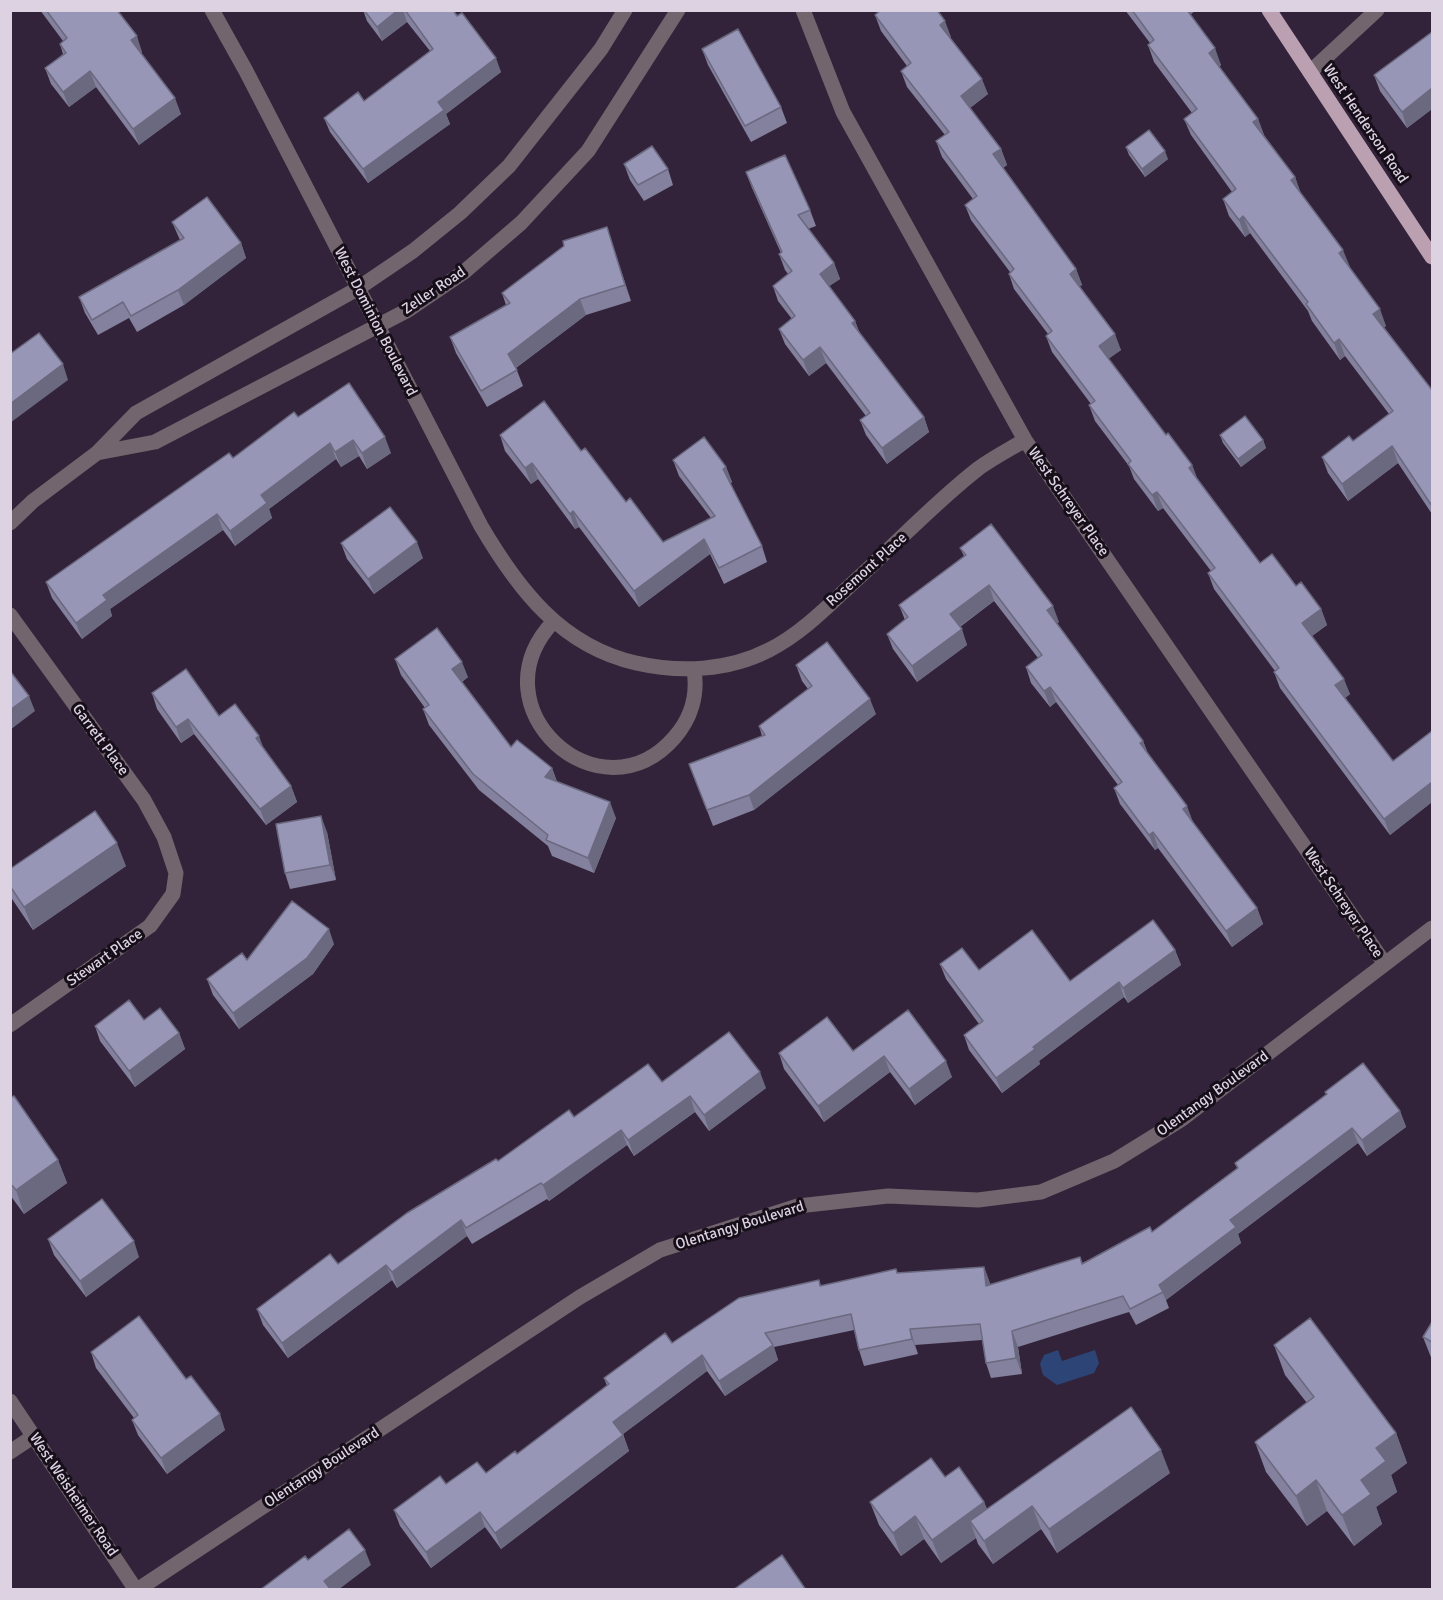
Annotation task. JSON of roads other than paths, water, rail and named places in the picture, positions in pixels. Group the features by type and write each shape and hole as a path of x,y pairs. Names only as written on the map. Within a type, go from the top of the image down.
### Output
{"main road":[{"name":"West Henderson Road","path":"1269,10 1432,257"}],"street":[{"name":"West Dominion Boulevard","path":"212,10 507,571 553,622 595,648 628,661"},
{"name":"Zeller Road","path":"10,523 33,501 97,453 136,413 357,289 413,251 460,213 509,166 601,49 625,10"},
{"name":"Zeller Road","path":"97,453 155,442 408,310 464,272 521,223 588,151 678,10"},
{"name":"West Schreyer Place","path":"803,10 843,112 1025,440 1385,964"},
{"path":"1310,72 1377,10"},
{"name":"Rosemont Place","path":"628,661 653,667 694,670 723,666 769,650 809,623 979,468 1025,440"},
{"name":"Garrett Place","path":"10,615 144,800 164,837 176,873"},
{"path":"553,622 533,649 529,665 529,701 534,717 556,745 570,756 603,766 621,766 654,755 680,732 694,699 694,670"},
{"name":"Stewart Place","path":"10,1025 150,926 168,905 173,894 176,873"},
{"name":"Olentangy Boulevard","path":"136,1590 580,1297 660,1250 798,1206 888,1196 978,1200 1041,1191 1114,1161 1182,1119 1432,928"},
{"name":"West Weisheimer Road","path":"10,1401 136,1590"},
{"path":"10,1452 34,1436"}],"water":[{"path":"1058,1350 1062,1361 1095,1350 1099,1363 1094,1373 1057,1385 1043,1375 1040,1364 1044,1355"}]}
